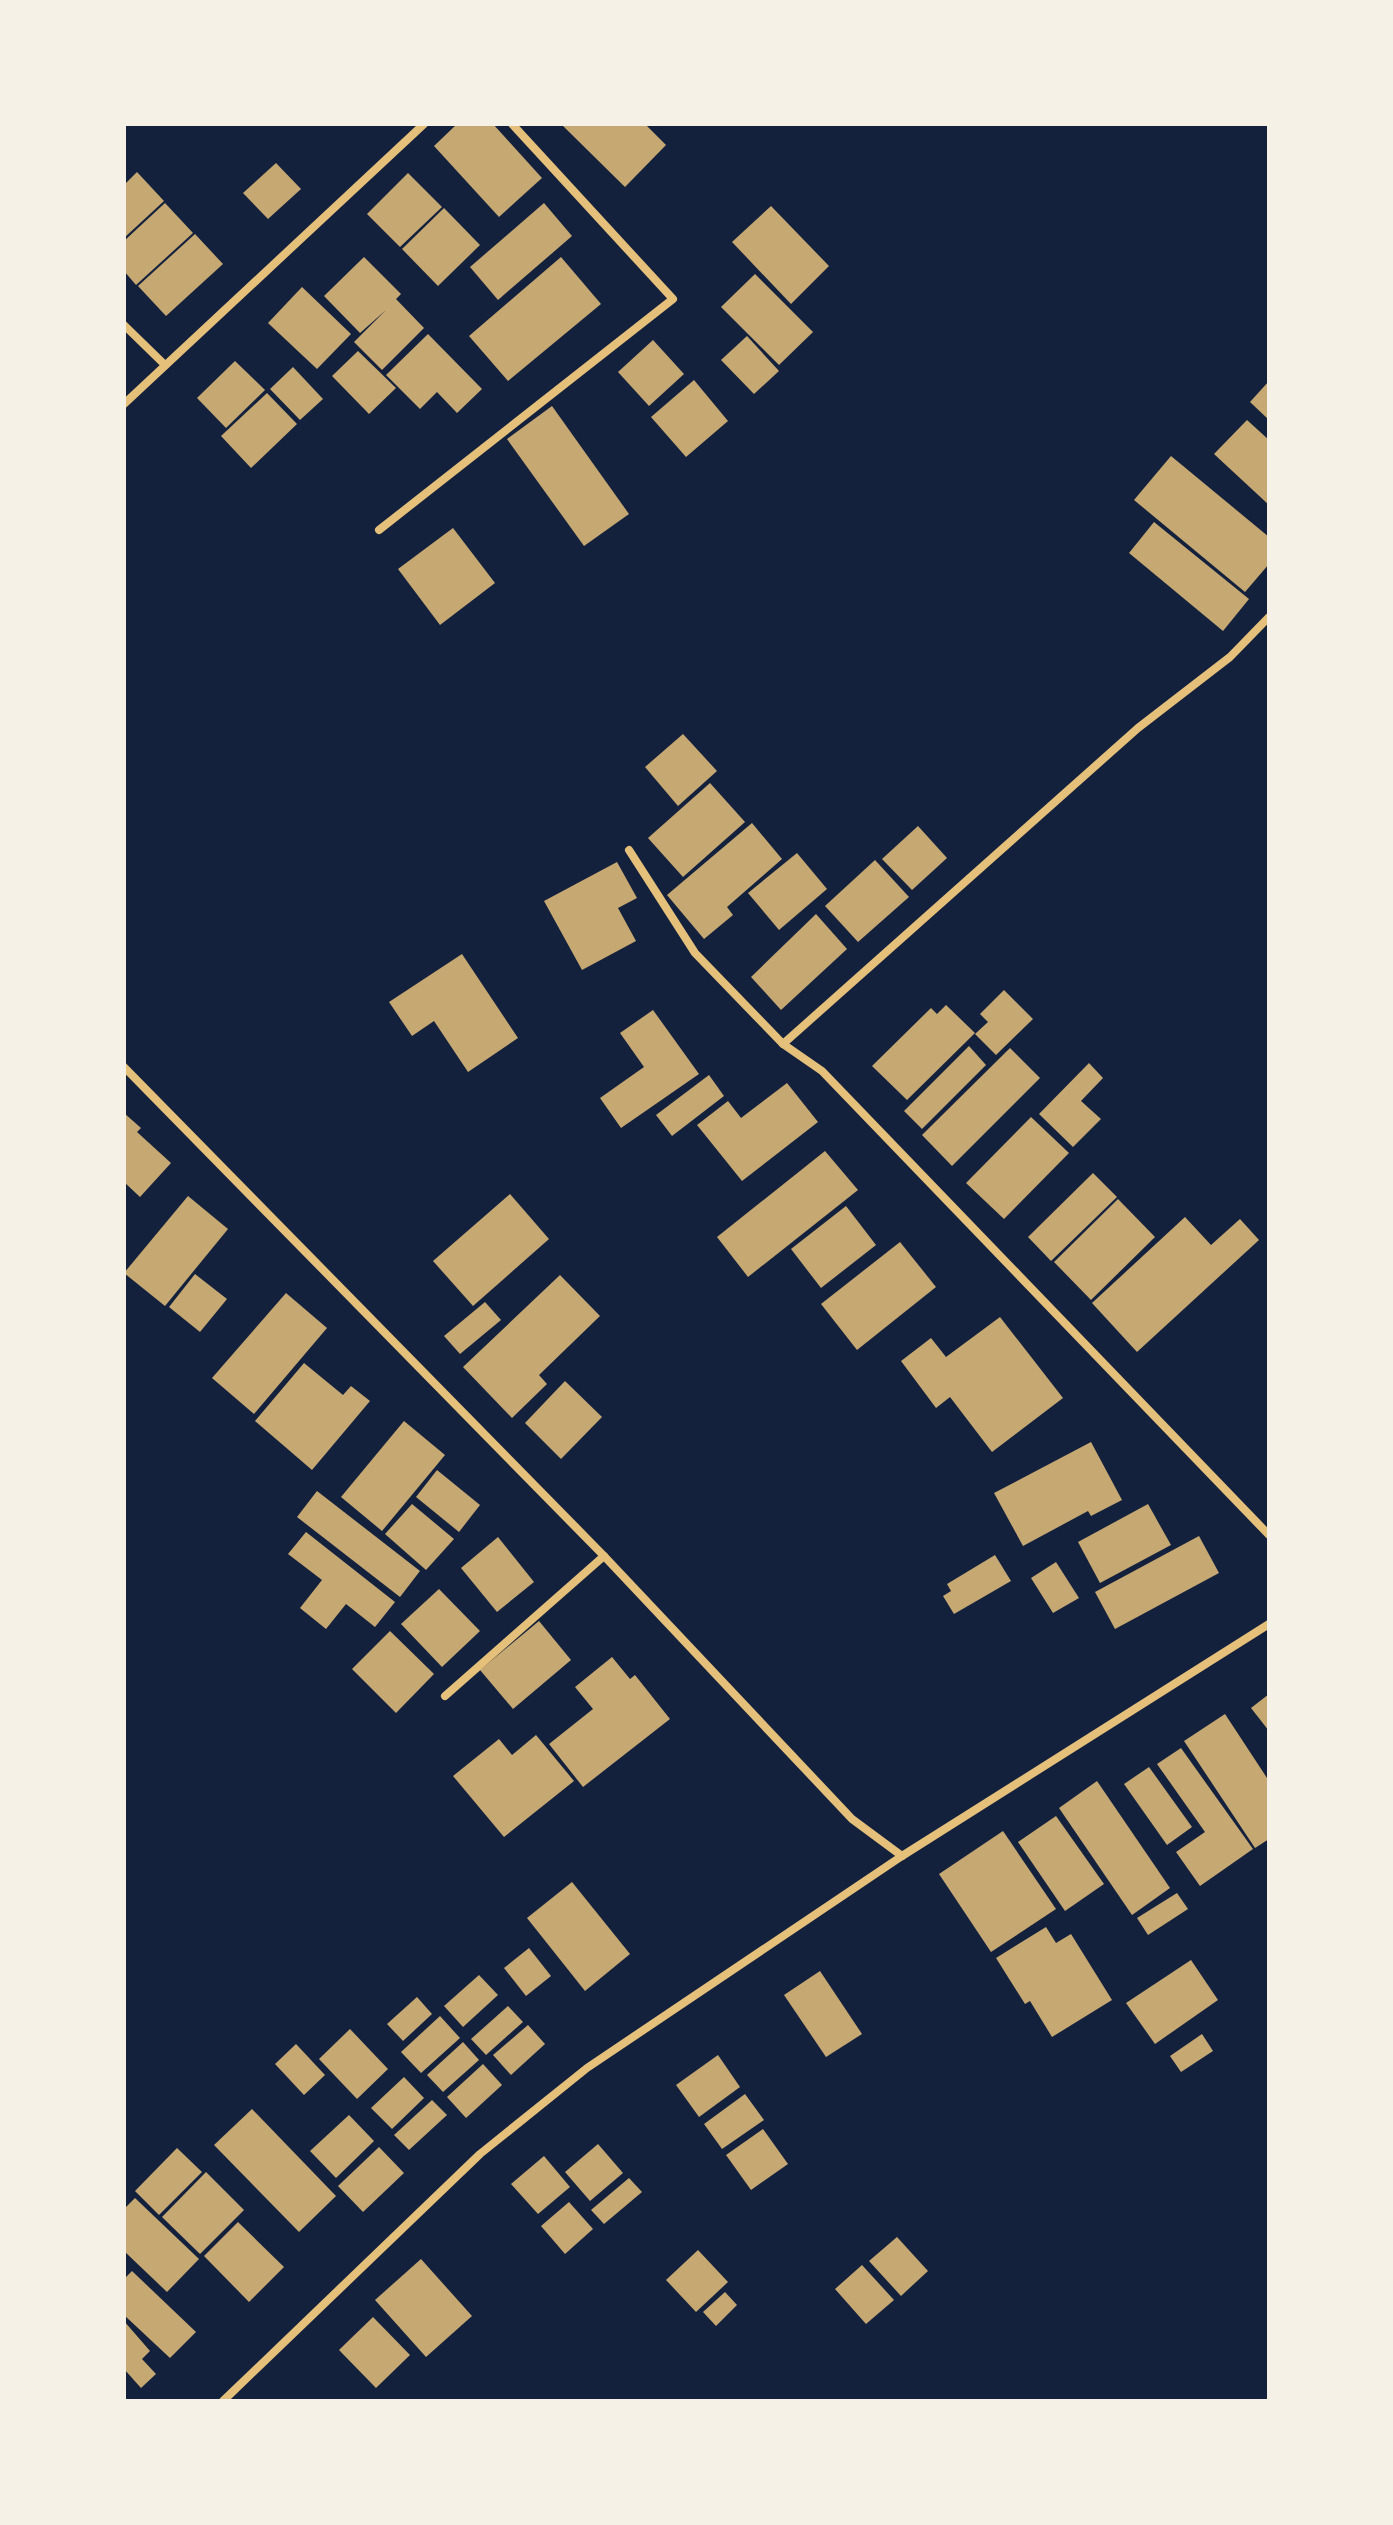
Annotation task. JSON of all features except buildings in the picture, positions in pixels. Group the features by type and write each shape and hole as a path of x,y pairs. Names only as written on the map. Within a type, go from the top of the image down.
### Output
{"street":[{"path":"124,404 424,124"},
{"path":"379,530 673,299 512,124"},
{"path":"124,325 165,365"},
{"path":"783,1044 1138,728 1230,657 1269,617"},
{"path":"629,850 695,953 783,1044 822,1071 1269,1535"},
{"path":"124,1067 604,1556 852,1819 902,1856"},
{"path":"445,1696 604,1556"},
{"path":"223,2401 480,2154 575,2078 902,1856 1269,1624"}]}
